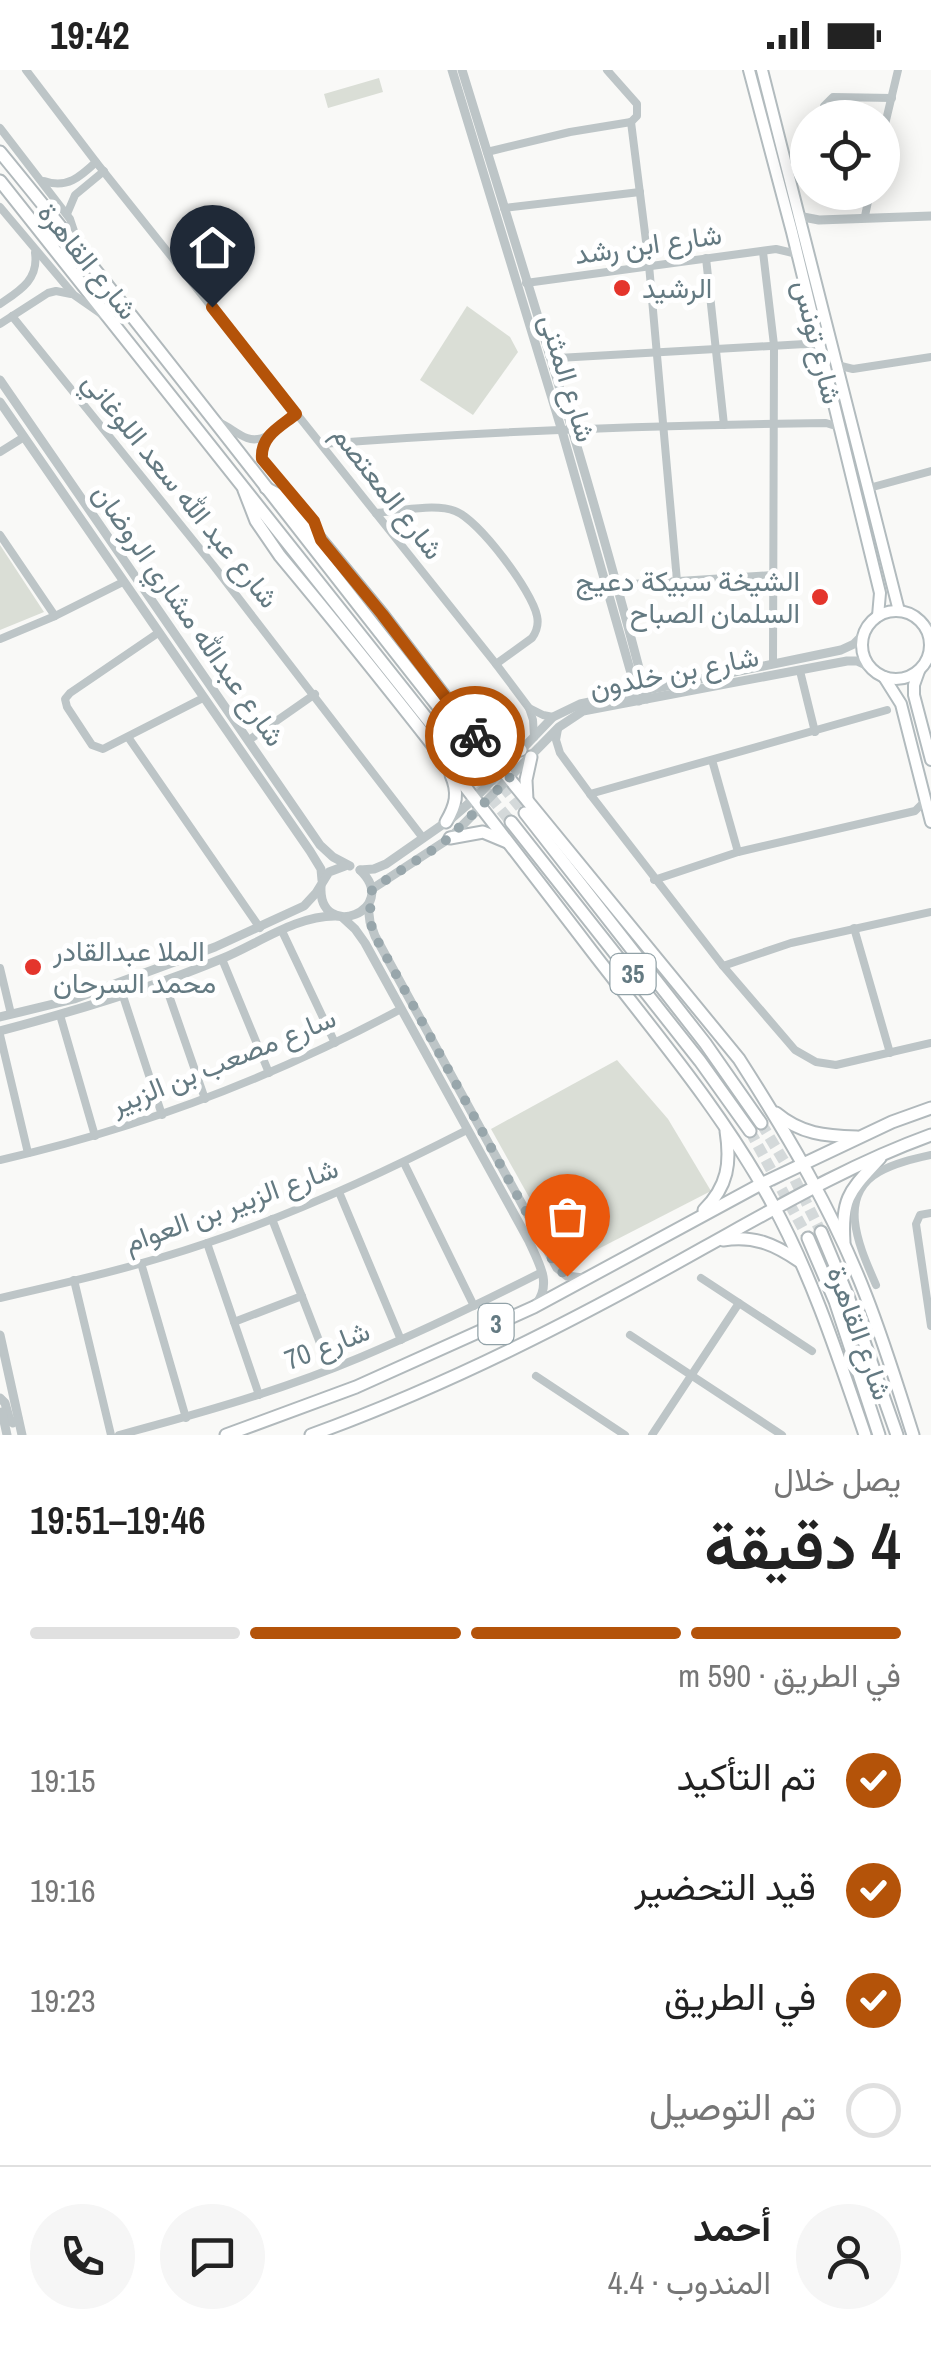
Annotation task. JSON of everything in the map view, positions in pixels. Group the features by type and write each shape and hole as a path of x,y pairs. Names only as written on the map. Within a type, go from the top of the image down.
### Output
{"main road":[{"name":"شارع تونس","path":"749,70 841,380 900,611"},
{"name":"شارع تونس","path":"762,70 798,216 797,254 880,593 878,616"},
{"path":"0,141 19,174"},
{"name":"شارع القاهرة","path":"0,152 476,746"},
{"name":"شارع القاهرة","path":"0,181 460,759"},
{"path":"0,190 19,206"},
{"path":"266,488 287,500 321,540 382,614 476,746 507,774 526,806 738,1060 768,1106 844,1246 865,1294 912,1435"},
{"path":"244,490 256,521 280,556 478,802 726,1127 774,1207 800,1262 825,1319 866,1435"},
{"path":"869,550 876,559 884,551"},
{"path":"930,820 898,697 870,667 862,648 869,624 888,612 914,615 928,627 930,653 914,690 931,760"},
{"path":"883,677 902,679 919,671"},
{"path":"903,714 912,708 920,719"},
{"path":"476,746 526,753 526,806"},
{"path":"445,762 457,793 446,822"},
{"name":"35","path":"511,822 756,1127 705,1043 526,806"},
{"path":"450,838 483,832 509,843"},
{"path":"768,1106 788,1123 812,1133 861,1137"},
{"name":"3","path":"226,1435 356,1387 534,1307 761,1184 931,1107"},
{"path":"689,1222 713,1201 726,1177 726,1127"},
{"name":"3","path":"312,1435 426,1391 503,1354 813,1186 931,1135"},
{"path":"844,1246 848,1196 884,1153"},
{"name":"شارع القاهرة","path":"821,1232 897,1435"},
{"path":"705,1247 727,1239 749,1238 771,1244 800,1262"},
{"name":"شارع القاهرة","path":"808,1238 838,1311 879,1435"}],"street":[{"name":"شارع المعتصم","path":"26,70 496,664 529,708 534,737"},
{"name":"شارع المثنى","path":"452,70 617,585 642,696"},
{"name":"شارع المثنى","path":"462,70 548,355 642,696"},
{"path":"487,152 632,122 637,116 637,104 607,70"},
{"path":"831,100 892,98 898,70"},
{"path":"632,122 677,581"},
{"path":"0,128 66,214 74,231 74,243"},
{"path":"39,179 64,184 80,177 96,162"},
{"path":"66,214 75,194 104,172"},
{"path":"504,208 640,192"},
{"path":"0,207 74,295 108,318"},
{"path":"865,216 866,210"},
{"path":"798,216 820,220 931,216"},
{"name":"شارع ابن رشد","path":"526,283 763,252 776,249 820,220"},
{"path":"0,303 24,288 36,268 31,244"},
{"name":"شارع ابن رشد","path":"776,249 797,254"},
{"path":"763,252 774,345 774,664"},
{"path":"706,258 724,425"},
{"path":"24,288 32,292 32,301"},
{"path":"0,324 52,292 74,295"},
{"name":"شارع عبد الله سعد اللوغاني","path":"12,316 157,494 423,838"},
{"path":"805,344 816,334"},
{"path":"548,355 558,358 655,354 805,344 820,349"},
{"path":"836,365 853,369 931,356"},
{"path":"841,380 853,369"},
{"name":"شارع عبدالله مشاري الروضان","path":"0,380 123,582 269,792 315,848 355,868"},
{"name":"شارع عبدالله مشاري الروضان","path":"0,402 71,494 91,513 270,772 315,848 321,883"},
{"path":"296,414 265,438 262,459 314,521 321,540"},
{"path":"826,424 836,414"},
{"path":"218,422 247,438 265,438"},
{"path":"322,444 724,425 826,424 839,428"},
{"path":"0,452 24,436"},
{"path":"870,488 931,472"},
{"path":"80,516 78,510 82,507 91,513"},
{"path":"376,513 455,510 468,519 513,571 536,609 538,629 530,641 496,664"},
{"path":"0,535 55,616"},
{"path":"617,585 773,576"},
{"path":"0,639 123,582"},
{"path":"158,632 70,693 65,699 66,707 95,748 103,750 203,698"},
{"name":"شارع بن خلدون","path":"526,753 541,747 559,727 583,712 842,650 863,635"},
{"name":"شارع بن خلدون","path":"478,802 526,753 553,716 574,706 850,660 870,667"},
{"path":"800,671 815,732"},
{"path":"248,740 314,694"},
{"path":"529,708 553,716"},
{"path":"590,794 887,710"},
{"path":"559,727 557,744 563,757 590,794 723,966 800,1054 824,1064 842,1064 931,1043"},
{"path":"128,736 260,928"},
{"path":"541,747 563,757"},
{"path":"712,760 738,852"},
{"path":"259,778 268,777 270,772"},
{"path":"269,792 280,787"},
{"path":"654,880 738,852 915,810 926,800"},
{"path":"0,968 6,1016 74,999 197,954 297,910 310,901 334,868 374,869 386,864 478,802"},
{"path":"372,889 450,838 478,802"},
{"path":"915,810 930,820"},
{"path":"386,864 394,875"},
{"path":"355,868 368,878 372,889 368,905 371,927 467,1130 542,1272 544,1291 534,1307"},
{"path":"321,883 322,902 365,942 557,1268 575,1278 591,1278"},
{"path":"28,1154 0,1033 124,996 222,959 305,921 357,915 368,905"},
{"path":"297,910 308,913 305,921"},
{"path":"723,966 791,943 931,912"},
{"path":"854,928 890,1053"},
{"path":"282,931 335,1043"},
{"path":"365,942 370,936 377,939"},
{"path":"222,959 270,1073"},
{"path":"164,981 205,1099"},
{"path":"124,996 162,1114"},
{"name":"سارع مصعب بن الزبير","path":"0,1160 95,1136 205,1099 270,1073 401,1009"},
{"path":"60,1015 95,1136"},
{"name":"شارع الزبير بن العوام","path":"0,1298 141,1264 207,1243 340,1192 467,1130"},
{"path":"876,1285 858,1238 856,1198 869,1178 880,1171 931,1154"},
{"path":"404,1162 474,1306"},
{"path":"340,1192 401,1340"},
{"path":"931,1213 921,1214 916,1224 931,1326"},
{"path":"272,1219 330,1369"},
{"path":"528,1241 536,1243 542,1238"},
{"path":"207,1243 259,1395"},
{"path":"141,1264 186,1418"},
{"name":"شارع 70","path":"120,1435 186,1418 330,1369 401,1340 542,1272"},
{"path":"701,1278 812,1350"},
{"path":"74,1280 111,1435"},
{"path":"234,1322 302,1296"},
{"path":"652,1435 739,1302"},
{"path":"0,1334 22,1435"},
{"path":"630,1335 782,1435"},
{"path":"536,1376 625,1435"},
{"path":"0,1401 5,1403 10,1421 18,1420"},
{"path":"0,1401 7,1435"}],"shaded area":[{"path":"379,78 383,92 328,108 324,94"},
{"path":"467,306 510,337 518,352 473,415 420,380"},
{"path":"0,545 44,612 0,630"},
{"path":"617,1060 668,1119 711,1191 567,1265 491,1129"}],"tunnel":[{"path":"471,748 525,813"},
{"path":"459,759 511,822"},
{"path":"761,1123 821,1232"},
{"path":"750,1131 808,1238"}],"way so far":[{"path":"475,736 510,778 442,844 372,889 368,905 370,922 557,1268 567,1276"}],"place":[{"name":"الرشيد","path":"622,288"},
{"name":"الشيخة سبيكة دعيج السلمان الصباح","path":"820,597"},
{"name":"الملا عبدالقادر محمد السرحان","path":"33,967"}],"route":[{"path":"212,307 296,414 265,438 262,459 314,521 321,540 475,736"}]}
